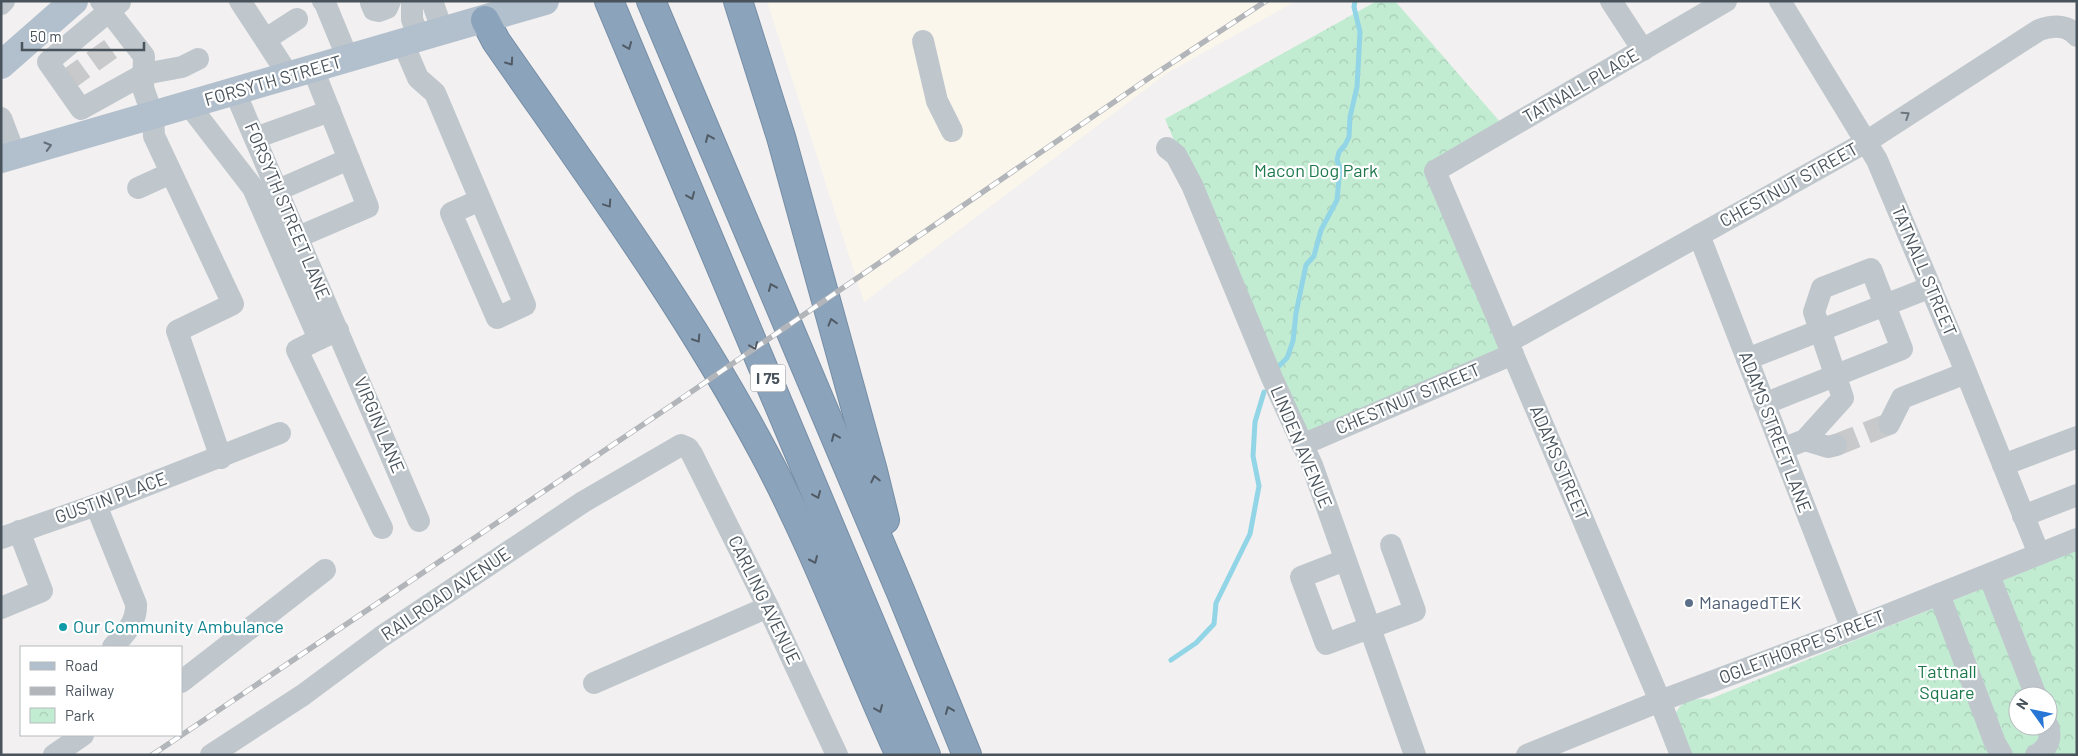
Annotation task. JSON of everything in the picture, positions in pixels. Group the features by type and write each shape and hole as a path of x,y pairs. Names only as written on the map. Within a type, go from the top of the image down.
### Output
{"highway":[{"name":"I 75","path":"609,1 926,755"},
{"name":"I 75","path":"651,1 902,595 967,755"},
{"path":"738,1 781,137 873,471 902,595"},
{"path":"756,1 781,137"},
{"path":"480,11 496,41 714,364 786,498 900,755"}],"main road":[{"path":"1,65 74,1"},
{"name":"FORSYTH STREET","path":"8,157 422,38 480,11 543,2"}],"street":[{"path":"240,1 266,39 301,73 330,111 368,207 298,237"},
{"path":"323,1 326,3 348,59"},
{"path":"412,1 412,19 422,38"},
{"path":"432,1 422,38 418,78 436,93 525,305 497,318 451,213 480,200"},
{"path":"1611,1 1643,50"},
{"name":"TATNALL PLACE","path":"1435,171 1726,1"},
{"name":"TATNALL STREET","path":"1780,1 1877,160 1931,287 2039,554"},
{"path":"198,59 182,67 144,74 81,109 65,83 48,62 110,4 125,39 144,56 144,74 143,88 153,116 154,136 233,304 178,331 221,458"},
{"path":"266,39 298,19"},
{"name":"CHESTNUT STREET","path":"1302,444 1510,348 1699,236 1866,142 2030,35 2047,27 2072,32"},
{"path":"923,42 936,101 952,131"},
{"name":"FORSYTH STREET LANE","path":"235,92 298,237 328,335"},
{"path":"189,105 253,188 328,335 297,350 382,528"},
{"path":"255,138 330,111"},
{"path":"1,118 8,157"},
{"name":"LINDEN AVENUE","path":"1167,148 1176,155 1192,185 1272,378 1312,465 1415,755"},
{"path":"278,190 349,159"},
{"name":"ADAMS STREET","path":"1435,171 1660,701 1681,755"},
{"path":"138,188 171,173"},
{"name":"ADAMS STREET LANE","path":"1699,236 1852,629"},
{"path":"1764,404 1837,375 1902,349 1871,269 1822,288 1814,312 1837,375 1843,398 1805,440 1782,449"},
{"path":"1747,359 1931,287"},
{"name":"VIRGIN LANE","path":"328,335 419,521"},
{"path":"1889,424 1902,398 1966,373"},
{"name":"GUSTIN PLACE","path":"10,534 96,505 221,458 280,433"},
{"path":"2003,465 2077,437"},
{"path":"1805,440 1828,447 1836,445"},
{"name":"RAILROAD AVENUE","path":"211,755 303,695 381,637 583,502 681,445 688,448"},
{"name":"CARLING AVENUE","path":"688,448 768,607 837,755"},
{"path":"2024,516 2077,495"},
{"path":"96,505 136,604 133,624 115,646"},
{"path":"1,608 42,591 10,534"},
{"name":"OGLETHORPE STREET","path":"1527,755 1660,701 1852,629 2077,539"},
{"path":"1346,560 1301,577 1326,644 1416,611 1392,545"},
{"path":"182,681 324,570"},
{"path":"1988,575 2032,686"},
{"path":"1939,594 1995,742 2002,755"},
{"path":"594,683 768,607"},
{"path":"54,755 82,736"},
{"path":"2036,755 2044,751 2049,741 2049,736"}],"shaded area":[{"path":"767,1 1296,1 1167,73 864,302"}],"green space":[{"name":"Macon Dog Park","path":"1377,1 1395,1 1508,131 1434,172 1513,354 1303,443 1165,119"},
{"name":"Tattnall Square","path":"2077,550 2077,755 1688,755 1675,717 1680,707 1688,701 1710,699"}],"waterway":[{"path":"1279,366 1287,358 1293,341 1296,313 1306,265 1314,256 1321,230 1337,200 1340,168 1337,160 1339,152 1349,137 1350,117 1357,87 1360,32 1354,7 1355,1"},
{"path":"1171,660 1196,643 1214,624 1216,603 1250,534 1259,486 1253,456 1255,422 1264,392"}],"tunnel":[{"path":"66,81 120,42"},
{"path":"1836,445 1889,424"}],"railway":[{"path":"182,735 675,403 1152,76 1266,1"},
{"path":"152,755 180,736"}],"place":[{"name":"ManagedTEK","path":"1689,603"},
{"name":"Our Community Ambulance","path":"63,627"}]}
